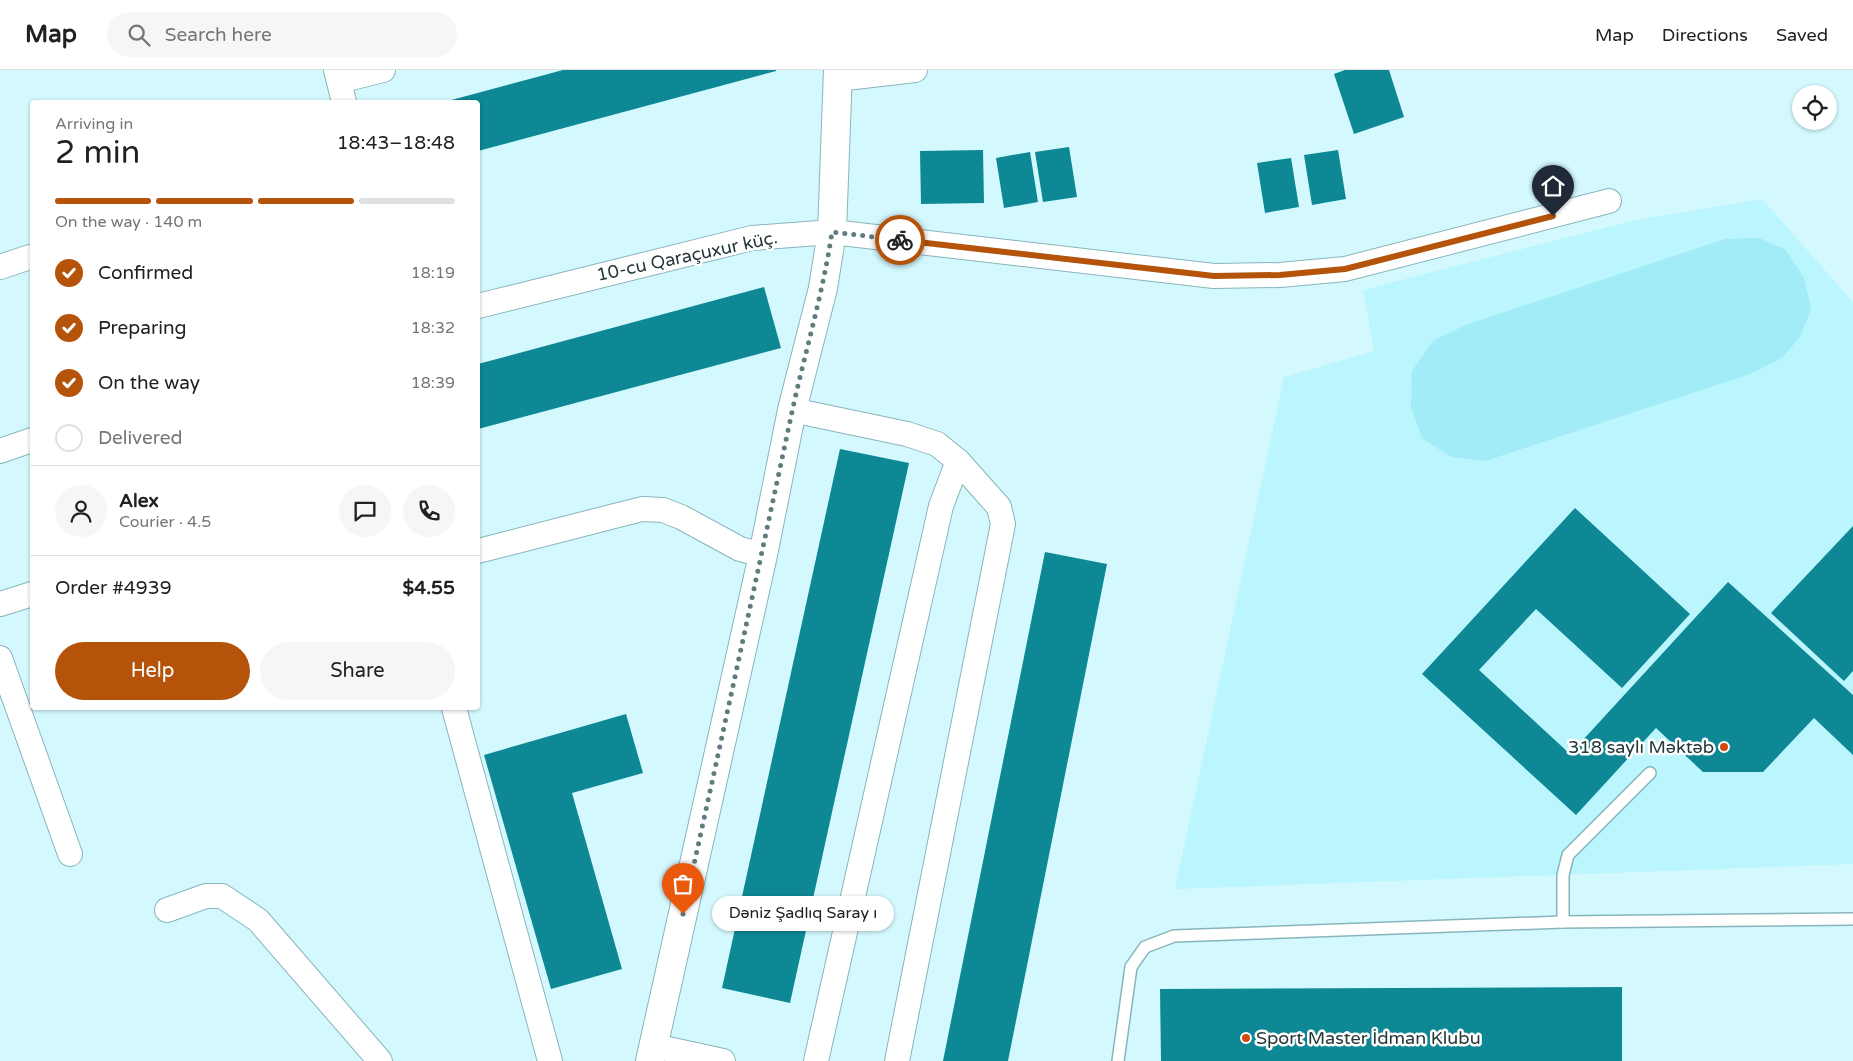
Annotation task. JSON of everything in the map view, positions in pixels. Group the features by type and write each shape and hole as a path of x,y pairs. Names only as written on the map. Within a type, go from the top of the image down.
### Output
{"street":[{"path":"339,85 383,70"},
{"path":"723,1061 652,1053 763,555 792,410 823,288 832,232 837,74 915,70"},
{"name":"10-cu Qaraçuxur küç.","path":"480,306 752,238 832,232 1214,276 1280,275 1345,269 1609,201"},
{"path":"0,267 30,257"},
{"path":"792,410 907,434 936,444 958,462 999,506 1003,524 897,1061"},
{"path":"0,451 30,441"},
{"path":"816,1061 941,506 958,462"},
{"path":"480,550 642,509 663,510 681,517 732,545 763,555"},
{"path":"0,604 30,595"},
{"path":"0,658 70,854"},
{"path":"455,710 550,1061"},
{"path":"167,910 206,896 222,896 258,920 380,1061"}],"lane":[{"path":"1563,922 1563,875 1568,855 1650,773"},
{"path":"1118,1061 1131,967 1145,946 1174,936 1563,922 1853,919"}],"shaded area":[{"path":"1762,199 1853,302 1853,864 1175,889 1284,377 1374,351 1363,290 1635,220"},
{"path":"1759,238 1785,249 1804,278 1811,309 1800,337 1782,358 1750,374 1485,461 1451,457 1422,438 1411,407 1412,371 1434,340 1466,325 1725,239"}],"building":[{"path":"563,70 776,70 480,150 480,100 451,100"},
{"path":"1345,70 1389,70 1404,117 1354,134 1334,74"},
{"path":"1069,147 1077,197 1043,202 1035,152"},
{"path":"983,150 984,203 921,204 920,151"},
{"path":"1338,150 1346,199 1312,205 1304,155"},
{"path":"1030,152 1038,202 1004,208 996,158"},
{"path":"1291,158 1299,207 1265,213 1257,163"},
{"path":"764,287 781,348 480,428 480,363"},
{"path":"840,449 909,463 790,1003 722,988"},
{"path":"1575,508 1690,614 1622,688 1536,609 1479,670 1570,754 1728,582 1853,695 1853,755 1814,718 1763,772 1703,772 1656,728 1576,815 1422,674"},
{"path":"1853,526 1853,671 1844,681 1771,613"},
{"path":"1045,552 1107,564 1008,1061 943,1061"},
{"path":"626,714 643,773 572,793 622,969 551,989 484,755"},
{"path":"1622,987 1622,1061 1161,1061 1160,989"}],"way so far":[{"path":"683,914 763,555 792,410 823,288 832,232 900,240"}],"place":[{"name":"318 saylı Məktəb","path":"1724,747"},
{"name":"Dəniz Şadlıq Saray ı","path":"683,914"},
{"name":"Sport Master İdman Klubu","path":"1246,1038"}],"route":[{"path":"900,240 1214,276 1280,275 1345,269 1553,216"}]}
